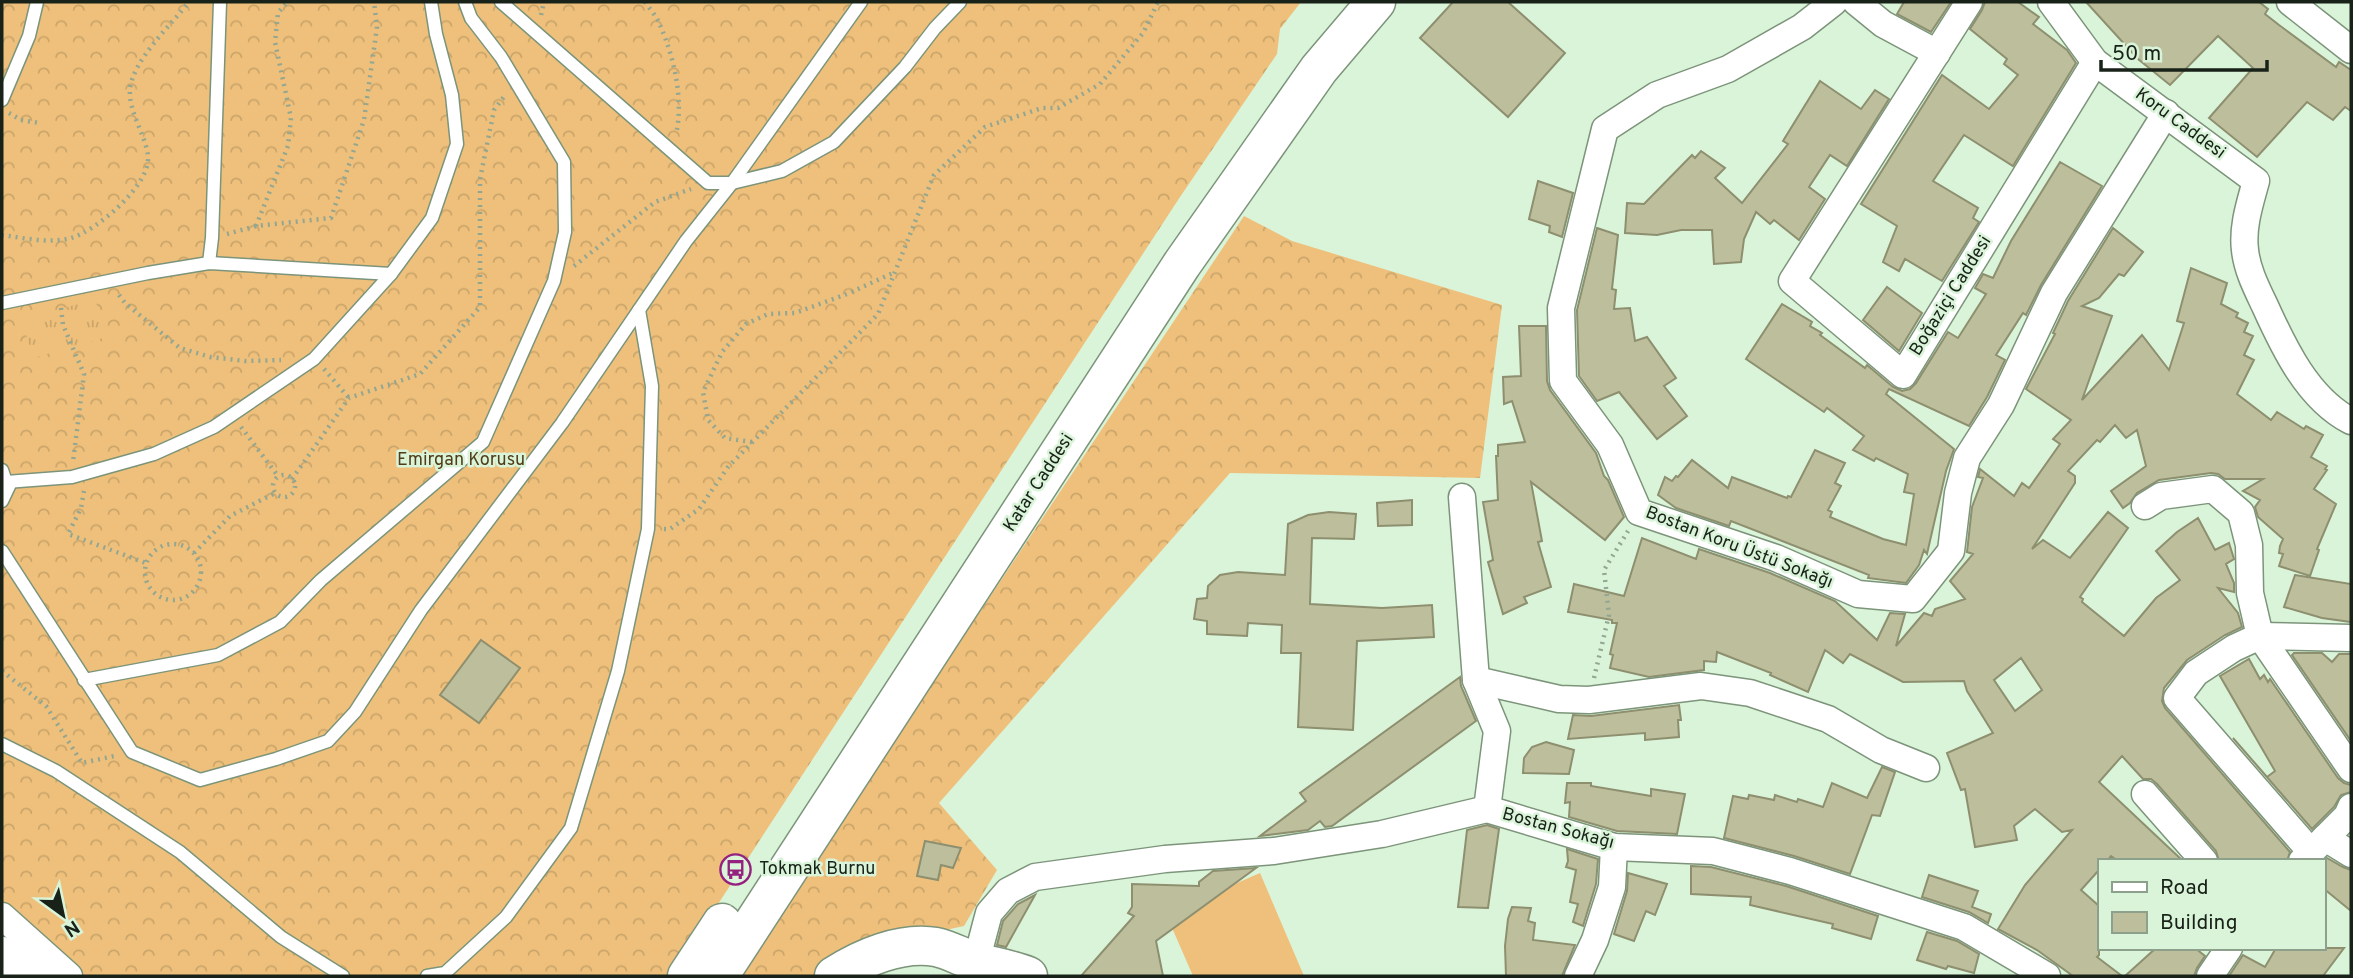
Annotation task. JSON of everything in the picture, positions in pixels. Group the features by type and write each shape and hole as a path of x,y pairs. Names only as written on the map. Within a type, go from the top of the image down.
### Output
{"main road":[{"name":"Katar Caddesi","path":"687,976 1167,247 1293,64 1344,2"},
{"name":"Katar Caddesi","path":"719,976 1182,264 1319,69 1376,2"},
{"path":"834,976 871,956 904,948 934,947 1028,976"},
{"path":"2,956 42,976"},
{"path":"891,976 928,968 954,968 976,962"}],"street":[{"name":"Bostan Koru Üstü Sokağı","path":"1834,2 1802,27 1728,69 1657,95 1605,129 1561,308 1563,381 1610,445 1639,512 1776,558 1858,594 1913,599 1951,551 1958,493 1967,458 2001,405 2054,293 2166,113"},
{"path":"1856,2 1883,24 1937,53"},
{"name":"Boğaziçi Caddesi","path":"1969,2 1792,281 1903,375 2095,62"},
{"name":"Koru Caddesi","path":"2051,2 2095,62 2256,181 2246,217 2245,251 2254,283 2277,334 2299,372 2320,397 2351,421"},
{"path":"2290,2 2351,50"},
{"path":"2145,506 2161,496 2213,489 2241,513 2249,545 2250,593 2260,636 2351,769"},
{"path":"1462,497 1476,680 1497,731 1486,809"},
{"path":"2351,638 2260,636 2234,648 2196,673 2177,698 2313,850 2351,854"},
{"path":"1476,680 1559,699 1589,699 1701,687 1750,694 1828,719 1881,750 1926,768"},
{"path":"2144,794 2202,859"},
{"path":"2313,850 2347,816 2351,807"},
{"name":"Bostan Sokağı","path":"976,962 989,913 1007,891 1035,877 1165,859 1274,851 1382,834 1486,809 1614,847 1713,851 1790,871 1964,927 2047,976"},
{"path":"1578,976 1595,940 1612,887 1614,847"},
{"path":"2,916 69,976"},
{"path":"2210,976 2228,950"}],"lane":[{"path":"2,100 29,36 37,2"},
{"path":"209,263 220,2"},
{"path":"2,470 6,482 72,477 154,454 214,427 314,359 391,274 432,218 457,144 452,95 436,34 431,2"},
{"path":"84,680 218,655 280,622 321,580 483,442 554,281 565,232 564,162 501,57 471,18 465,2"},
{"path":"500,2 708,183 732,183 782,171 834,142 960,2"},
{"path":"2,551 132,752 200,780 276,760 328,741 355,712 421,610 562,423 686,241 732,183 861,2"},
{"path":"2,303 209,263 391,274"},
{"path":"427,976 445,973 506,917 571,828 618,671 648,529 652,386 639,310"},
{"path":"2,501 11,482"},
{"path":"2,744 56,771 180,852 281,937 343,976"}],"path":[{"path":"2,235 41,241 72,238 107,218 141,183 149,158 138,129 130,90 137,65 189,2"},
{"path":"256,226 288,146 291,118 275,41 278,13 287,2"},
{"path":"212,238 256,226 331,218 364,120 377,27 374,2"},
{"path":"645,2 660,23 679,87 678,123 672,152"},
{"path":"648,529 670,529 699,509 728,467 878,314 934,175 985,127 1042,108 1058,108 1100,84 1143,33 1158,2"},
{"path":"292,479 349,398 420,374 480,307 480,179 494,110 515,82"},
{"path":"2,109 21,120 39,123"},
{"path":"554,281 655,202 708,183"},
{"path":"752,442 725,438 708,420 703,392 722,352 746,324 768,314 795,313 893,273"},
{"path":"107,281 125,303 180,348 210,357 245,361 314,359 349,398"},
{"path":"60,291 62,325 84,374 72,477"},
{"path":"232,415 278,476"},
{"path":"88,472 81,508 68,534 146,563"},
{"path":"286,475 292,479 295,485 291,494 282,497 275,493 273,486 278,476 286,475"},
{"path":"194,553 230,516 275,493"},
{"path":"1589,699 1609,615 1604,570 1639,512"},
{"path":"169,544 187,547 194,553 199,561 201,579 197,587 183,598 165,599 149,588 146,563 153,552 169,544"},
{"path":"2,671 46,706 82,762 132,752"}],"green space":[{"name":"Emirgan Korusu","path":"2,2 1301,2 1280,29 1277,54 1180,197 671,976 72,976 2,921"},
{"path":"1244,216 1292,241 1502,305 1480,478 1230,473 939,803 997,870 964,926 835,954 815,976 737,976"},
{"path":"95,299 106,337 33,358 22,320"},
{"path":"1260,873 1304,976 1193,976 1166,914"}],"building":[{"path":"1453,2 1508,2 1565,53 1508,117 1420,38"},
{"path":"1904,2 1951,2 1931,32 1897,14"},
{"path":"1985,2 2018,2 2039,17 2033,24 2067,50 2076,63 2013,166 1964,135 1933,181 1978,208 1973,218 1979,222 1942,281 1905,259 1899,271 1883,262 1897,226 1861,204 1942,75 1989,109 2018,75 2004,64 2007,59 1970,29"},
{"path":"2086,2 2259,2 2268,9 2265,14 2279,25 2336,67 2339,62 2351,70 2351,111 2345,107 2333,120 2307,102 2257,157 2209,118 2253,68 2218,36 2170,85 2138,59"},
{"path":"1820,81 1861,109 1875,90 1889,99 1847,166 1830,155 1809,187 1825,199 1799,240 1774,220 1770,224 1756,212 1744,239 1741,262 1714,264 1712,230 1681,230 1657,235 1625,233 1627,203 1644,204 1692,155 1695,158 1701,151 1725,168 1715,178 1742,203 1788,144 1783,141"},
{"path":"2060,162 2102,186 2041,285 2026,315 2023,313 1996,355 2005,360 1969,426 1889,389 1886,394 1954,449 1946,471 1927,554 1924,550 1919,565 1906,583 1868,578 1869,575 1731,521 1729,526 1676,508 1658,495 1665,477 1672,481 1692,460 1728,488 1732,477 1787,498 1791,497 1815,450 1845,463 1835,483 1841,486 1828,510 1832,512 1830,517 1883,539 1906,545 1914,494 1904,492 1908,474 1853,450 1864,436 1827,408 1824,412 1746,359 1782,304 1812,322 1810,326 1822,333 1820,335 1865,368 1867,365 1893,387 1902,391 1910,389 1948,332 1958,338 1986,294 1975,288 1983,274 1993,278 2011,241"},
{"path":"1538,181 1573,193 1562,237 1549,232 1550,226 1529,219"},
{"path":"1597,228 1618,235 1612,289 1616,290 1614,309 1630,308 1635,341 1647,337 1676,378 1664,386 1687,416 1657,439 1619,392 1597,401 1579,376 1577,310"},
{"path":"2113,228 2143,252 2124,276 2119,274 2099,298 2082,306 2112,316 2082,400 2142,335 2169,370 2184,323 2177,321 2191,268 2227,283 2221,304 2238,313 2236,317 2248,323 2244,332 2253,336 2244,355 2254,360 2237,394 2271,420 2277,412 2304,429 2306,426 2323,435 2311,457 2327,466 2327,470 2314,489 2336,504 2317,549 2319,550 2310,576 2279,566 2283,554 2279,553 2283,539 2258,517 2255,507 2260,500 2243,491 2263,479 2225,479 2211,473 2159,480 2137,493 2123,508 2111,491 2146,466 2137,430 2126,438 2115,425 2068,471 2075,476 2075,483 2032,549 2043,540 2070,558 2108,512 2128,528 2080,597 2082,602 2124,636 2156,598 2180,580 2156,551 2177,532 2198,518 2215,550 2229,543 2234,559 2226,564 2234,583 2234,592 2218,588 2238,613 2242,627 2187,660 2164,688 2162,701 2165,708 2290,852 2288,859 2218,859 2216,851 2157,784 2151,779 2143,779 2122,756 2099,782 2181,859 2115,859 2111,856 2109,859 2098,859 2098,871 2081,890 2098,905 2097,957 2122,976 2073,976 2037,950 1998,929 2025,885 2072,830 2062,832 2035,809 2014,826 2017,840 1975,847 1965,789 1961,790 1947,753 1993,733 1967,691 1964,681 1903,682 1850,654 1843,663 1825,650 1808,692 1770,675 1771,673 1717,652 1716,662 1704,661 1704,670 1649,677 1610,668 1613,655 1610,654 1617,623 1568,612 1574,584 1624,596 1642,538 1696,559 1699,549 1770,573 1835,601 1877,640 1890,613 1905,614 1896,646 1924,613 1932,616 1935,609 1965,599 1950,581 1973,554 1967,552 1972,507 1983,478 1978,477 1980,469 2014,496 2022,483 2029,488 2060,444 2053,439 2071,420 2026,389 2055,334 2053,333 2068,301","holes":["2021,658 2042,690 2015,711 1994,680"]},
{"path":"1887,287 1922,313 1899,351 1863,320"},
{"path":"1519,326 1546,326 1547,381 1550,390 1596,453 1624,517 1605,540 1531,482 1542,541 1538,542 1551,587 1524,597 1527,603 1503,614 1488,562 1493,560 1483,502 1498,500 1498,445 1525,442 1512,401 1504,404 1503,377 1521,376"},
{"path":"1412,500 1412,525 1378,526 1377,503"},
{"path":"1329,512 1356,514 1354,539 1312,538 1310,604 1382,608 1432,605 1434,637 1357,641 1353,730 1298,727 1301,653 1281,653 1282,625 1248,623 1247,636 1207,634 1207,621 1194,619 1197,599 1207,598 1208,586 1220,575 1238,572 1285,575 1288,524 1308,515"},
{"path":"2295,575 2351,584 2351,622 2322,618 2284,607"},
{"path":"481,640 520,668 479,723 440,695"},
{"path":"2322,653 2332,662 2339,654 2351,654 2351,741 2292,655"},
{"path":"2249,659 2260,679 2264,675 2268,682 2270,679 2338,778 2351,785 2351,792 2341,795 2334,807 2312,829 2233,738 2267,777 2275,771 2220,676"},
{"path":"1460,677 1461,686 1476,721 1332,826 1325,827 1320,821 1308,830 1260,836 1306,801 1300,793"},
{"path":"1679,705 1679,737 1645,740 1645,733 1568,739 1573,715 1591,716"},
{"path":"1546,742 1574,750 1569,774 1523,773 1524,758 1532,747"},
{"path":"1882,767 1895,772 1880,816 1872,815 1850,874 1724,838 1733,796 1748,799 1749,795 1774,800 1775,795 1823,807 1832,783 1867,798"},
{"path":"1567,783 1591,783 1591,786 1651,796 1651,789 1685,794 1677,834 1617,831 1569,817 1570,802 1565,803"},
{"path":"1487,825 1499,829 1488,908 1458,907 1467,830"},
{"path":"925,841 961,848 953,868 941,865 938,880 917,876"},
{"path":"1567,849 1598,859 1596,884 1583,926 1573,922 1578,904 1570,902 1576,870 1566,867"},
{"path":"2327,858 2351,870 2351,911 2325,890"},
{"path":"1691,866 1711,867 1786,886 1878,916 1871,939 1832,928 1833,924 1750,905 1751,897 1691,894"},
{"path":"1256,868 1156,941 1163,976 1081,976 1134,916 1128,913 1132,907 1132,884 1199,886 1199,882 1213,871"},
{"path":"1628,873 1667,884 1655,915 1646,911 1634,941 1614,934 1627,891"},
{"path":"1929,875 1978,891 1972,907 1991,914 1988,923 1969,912 1922,897"},
{"path":"1035,895 1006,947 997,945 1003,921 1018,904"},
{"path":"1512,907 1531,908 1528,921 1535,923 1533,940 1575,945 1562,976 1506,976 1505,946"},
{"path":"1927,932 1957,941 1979,954 1974,973 1948,966 1946,969 1917,960"},
{"path":"2344,948 2323,976 2229,976 2243,955 2265,967 2275,950"},
{"path":"2154,950 2198,950 2205,956 2194,976 2125,976"}],"place":[{"name":"Tokmak Burnu","path":"736,869"}]}
